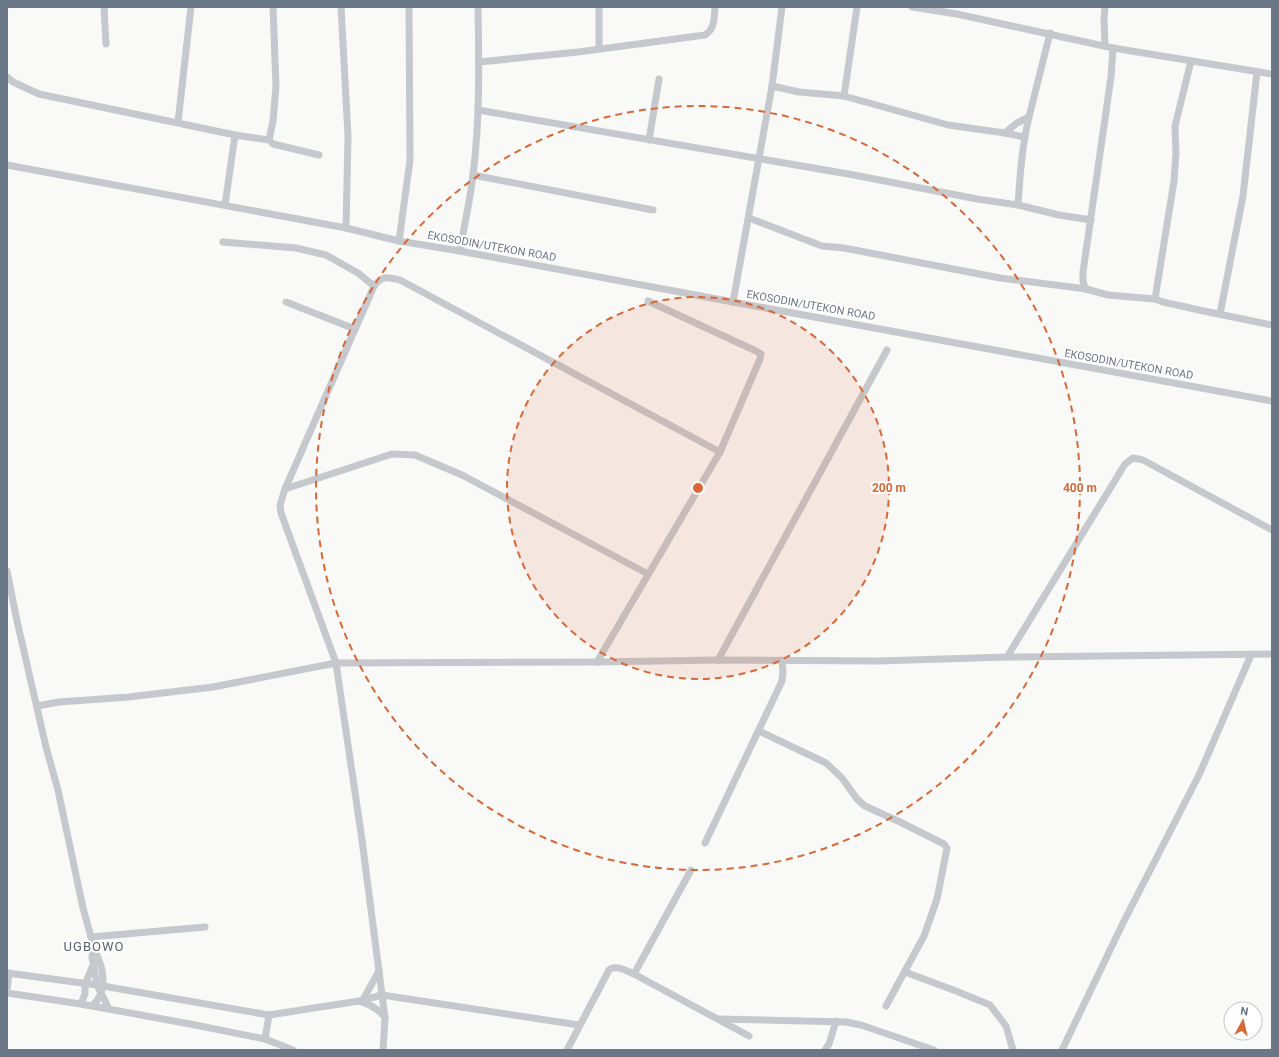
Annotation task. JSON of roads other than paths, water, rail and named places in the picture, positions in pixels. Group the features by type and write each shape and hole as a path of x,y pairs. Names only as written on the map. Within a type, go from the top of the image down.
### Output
{"street":[{"path":"104,7 106,44"},
{"path":"178,122 191,7"},
{"path":"270,140 276,86 273,7"},
{"path":"341,7 348,136 346,228"},
{"path":"399,241 410,160 409,7"},
{"path":"460,251 473,175 478,110 478,7"},
{"path":"599,7 599,49"},
{"path":"479,62 599,49 705,35 710,32 713,27 715,7"},
{"path":"733,302 772,86 782,7"},
{"path":"844,96 857,7"},
{"path":"912,7 957,14 1050,33 1113,48 1272,74"},
{"path":"1105,7 1105,46"},
{"path":"1018,205 1018,183 1024,137 1050,33"},
{"path":"1086,289 1083,282 1083,272 1111,77 1113,48"},
{"path":"1155,299 1174,181 1176,153 1175,126 1191,61"},
{"path":"1220,314 1243,196 1257,72"},
{"path":"7,77 13,82 39,94 270,140 273,144 319,154"},
{"path":"649,140 659,79"},
{"path":"772,86 798,92 844,96 948,125 1024,137"},
{"path":"478,110 854,175 977,199 1018,205 1058,215 1091,220"},
{"path":"1004,133 1017,123 1029,117"},
{"path":"225,205 235,134"},
{"name":"EKOSODIN/UTEKON ROAD","path":"7,165 346,228 399,241 1272,401"},
{"path":"473,175 653,210"},
{"path":"748,218 822,246 844,248 1000,278 1086,289 1108,295 1155,299 1272,325"},
{"path":"223,242 296,248 326,255 358,273 374,286"},
{"path":"383,1050 385,1018 362,840 336,663 281,513 280,505 285,489 374,286 380,279 388,277 400,280 720,452"},
{"path":"597,662 720,452 761,354 648,301"},
{"path":"286,302 355,329"},
{"path":"718,660 887,350"},
{"path":"285,489 392,454 415,455 462,475 648,574"},
{"path":"1007,657 1124,464 1133,458 1143,460 1272,530"},
{"path":"7,571 17,621 46,747 58,790 83,908 91,937 93,948 92,957 109,1009"},
{"path":"37,706 59,702 129,697 213,687 336,663 718,660 880,661 1007,657 1272,654"},
{"path":"1062,1050 1123,923 1201,770 1251,655"},
{"path":"705,843 782,681 782,661"},
{"path":"759,731 826,762 842,778 857,799 865,806 944,844 947,848 937,899 924,936 886,1006"},
{"path":"634,974 691,870"},
{"path":"91,937 205,927"},
{"path":"92,1006 97,1002 103,988 103,971 99,957 93,948"},
{"path":"81,1004 85,994 85,984 94,965"},
{"path":"567,1050 611,968 615,967 634,974 749,1036"},
{"path":"362,1000 379,971"},
{"path":"905,972 990,1005 1006,1026 1013,1050"},
{"path":"7,990 8,973 85,984 269,1015 362,1000 382,995 580,1025"},
{"path":"7,993 81,1004 265,1039 293,1050"},
{"path":"362,1000 378,1009 385,1018"},
{"path":"265,1039 269,1015"},
{"path":"716,1019 836,1021 862,1025 934,1050"},
{"path":"825,1050 829,1044 836,1021"}],"district":[{"name":"UGBOWO","path":"94,946"}]}
